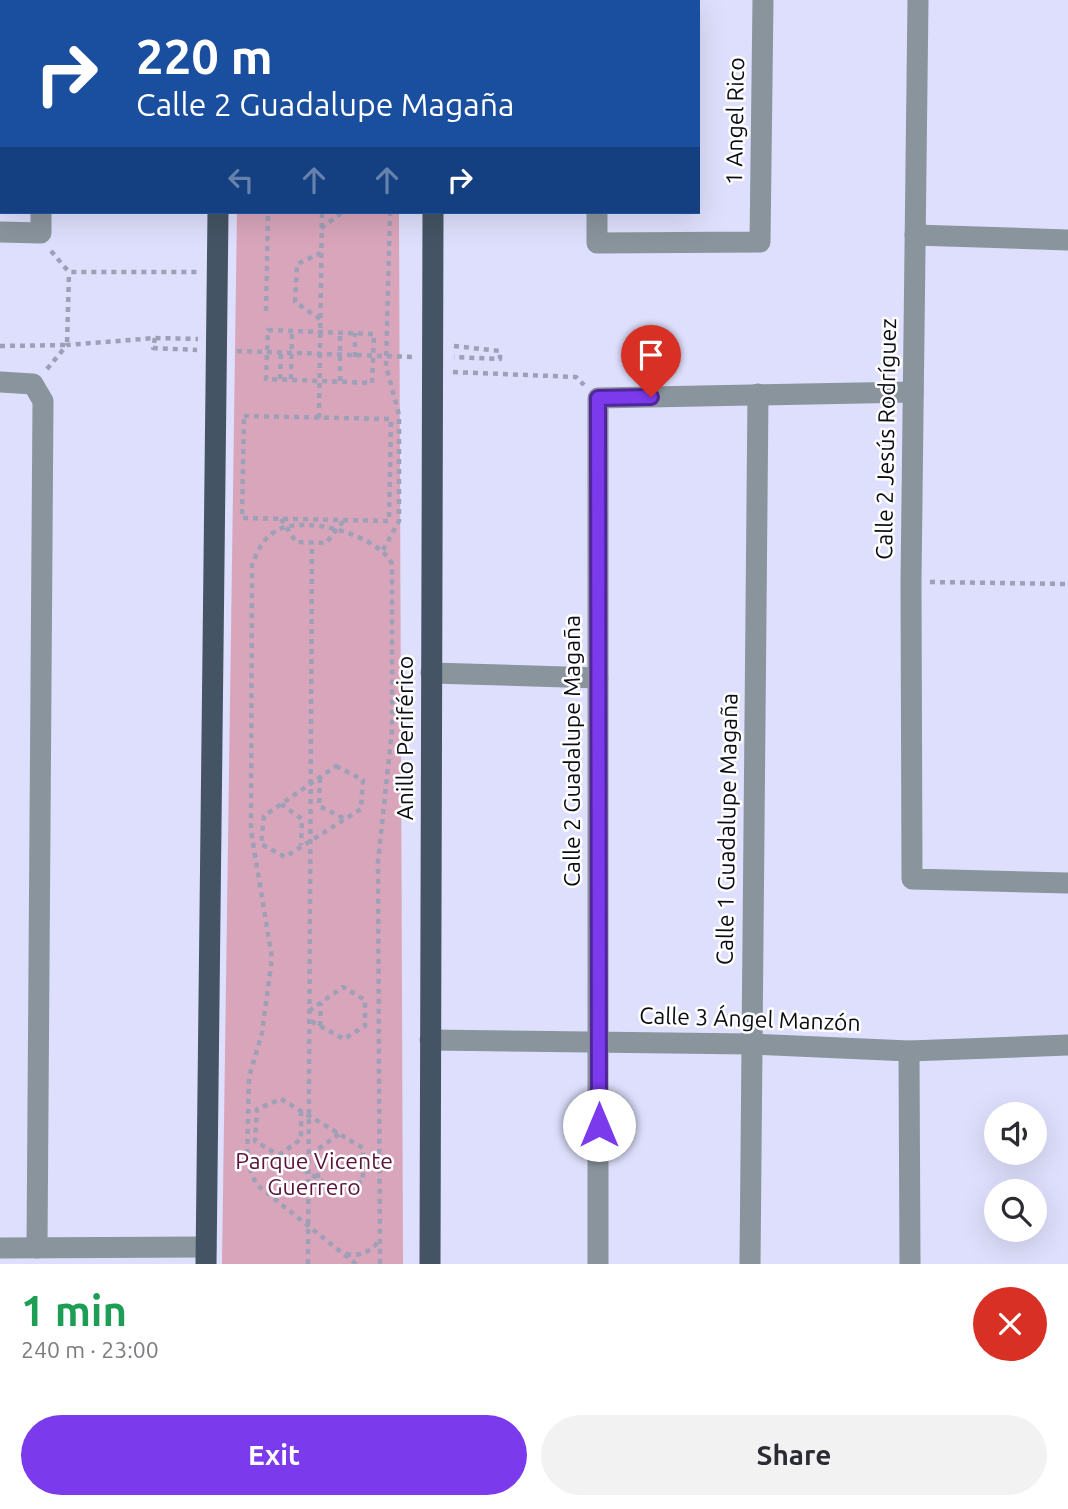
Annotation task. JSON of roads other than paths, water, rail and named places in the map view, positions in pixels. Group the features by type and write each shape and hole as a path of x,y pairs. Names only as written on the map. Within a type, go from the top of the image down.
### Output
{"main road":[{"path":"206,1256 218,214"},
{"name":"Anillo Periférico","path":"429,1264 433,214"}],"street":[{"name":"1 Angel Rico","path":"597,214 597,243 760,242 763,0"},
{"name":"Calle 2 Jesús Rodríguez","path":"918,0 911,582 912,879 1068,883"},
{"path":"0,232 43,230"},
{"path":"915,235 1068,240"},
{"path":"0,382 38,393 37,1248"},
{"path":"758,394 913,392"},
{"name":"Calle 2 Guadalupe Magaña","path":"598,1264 598,398 758,394"},
{"name":"Calle 1 Guadalupe Magaña","path":"750,1264 758,394"},
{"path":"431,673 598,678"},
{"name":"Calle 3 Ángel Manzón","path":"430,1040 751,1044 909,1051 1068,1045"},
{"path":"909,1051 910,1264"},
{"path":"0,1248 206,1256"}],"park label":[{"name":"Parque Vicente Guerrero","path":"314,1174"}]}
